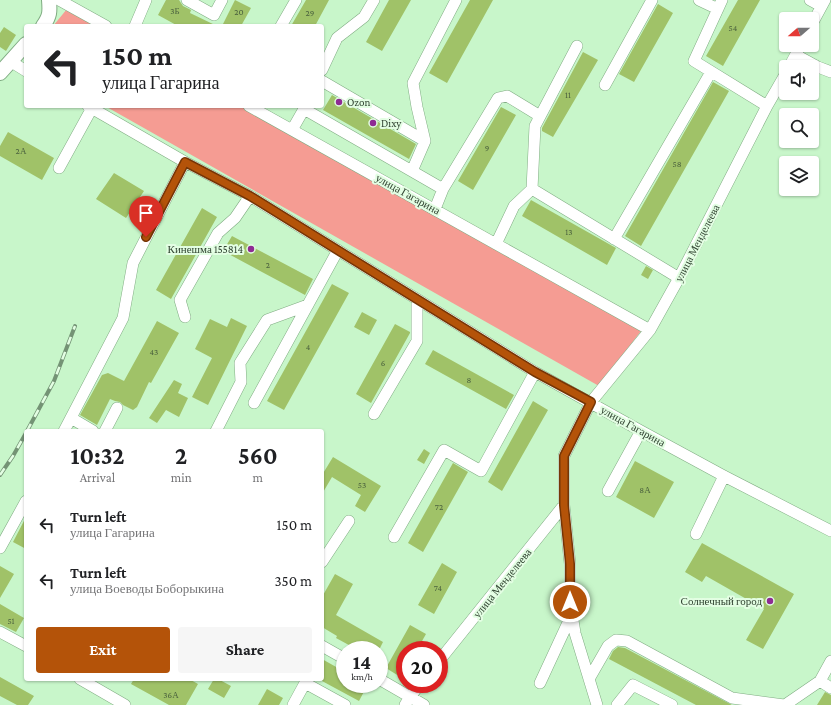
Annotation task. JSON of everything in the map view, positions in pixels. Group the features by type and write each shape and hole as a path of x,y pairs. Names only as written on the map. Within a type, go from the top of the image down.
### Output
{"main road":[{"path":"44,24 48,19 50,12 49,0"},
{"path":"0,72 24,46"}],"street":[{"path":"60,0 102,24"},
{"path":"136,24 146,0"},
{"path":"187,0 214,16 222,0"},
{"path":"282,24 296,0"},
{"path":"324,66 337,38 364,17 374,0"},
{"path":"412,171 425,141 413,83 456,0"},
{"path":"605,85 652,0"},
{"path":"699,0 720,4 694,61 767,106"},
{"path":"810,0 823,3 818,12"},
{"path":"496,244 514,206 532,189 535,126 577,46"},
{"path":"801,52 818,67 831,72"},
{"path":"10,61 24,70"},
{"path":"614,239 711,72"},
{"path":"324,82 425,141"},
{"name":"улица Менделеева","path":"597,705 575,633 570,602 570,564 564,505 564,456 591,402 650,330 679,278 779,85"},
{"path":"434,209 443,189 498,98 508,96 540,116"},
{"path":"59,168 89,108"},
{"name":"улица Гагарина","path":"92,108 185,162 250,196 535,372 724,476 831,531"},
{"name":"улица Гагарина","path":"254,108 650,330"},
{"path":"292,130 304,108 443,189"},
{"path":"65,429 123,318 133,263 185,162"},
{"path":"532,189 679,278"},
{"path":"186,317 180,300 218,233 235,218 250,196"},
{"path":"254,403 338,250"},
{"path":"374,414 417,341 417,299"},
{"path":"217,429 241,382 240,363 266,320 308,305"},
{"path":"394,537 444,450 481,471 535,372"},
{"path":"106,429 117,408"},
{"path":"71,418 90,429"},
{"path":"608,491 641,431"},
{"path":"696,534 724,476"},
{"path":"0,548 24,505"},
{"name":"улица Менделеева","path":"448,650 564,505"},
{"path":"324,559 348,521"},
{"path":"540,683 572,613"},
{"path":"0,632 24,645"},
{"path":"589,679 608,646 616,640 627,641 732,698 784,705 820,681 831,661"},
{"path":"324,647 336,654"},
{"path":"83,681 125,705"},
{"path":"293,705 301,681 344,705"},
{"path":"820,681 831,688"},
{"path":"617,705 633,685 672,705"},
{"path":"388,686 408,701 424,705"}],"shaded area":[{"path":"67,9 93,24 55,24"},
{"path":"109,108 244,108 641,331 599,386"}],"building":[{"path":"166,0 179,0 183,6 191,10 190,13 213,24 174,24 158,15"},
{"path":"235,0 251,8 242,24 223,24"},
{"path":"306,0 329,0 316,24 292,24"},
{"path":"389,0 411,0 382,51 366,42"},
{"path":"470,0 493,0 447,83 429,73"},
{"path":"738,0 760,0 723,66 706,56"},
{"path":"658,4 673,13 634,82 619,74"},
{"path":"4,27 16,35 6,51 0,47 0,33"},
{"path":"583,52 598,60 553,137 542,131 542,128"},
{"path":"713,82 729,91 641,246 625,236"},
{"path":"332,95 416,144 409,159 323,110"},
{"path":"501,107 516,115 473,190 458,181"},
{"path":"8,132 54,158 42,180 0,156 0,146"},
{"path":"114,173 144,191 126,218 96,199"},
{"path":"531,200 616,248 607,265 522,216"},
{"path":"202,208 217,217 171,299 156,290"},
{"path":"232,236 313,279 305,295 223,251"},
{"path":"646,266 653,270 648,279 641,275"},
{"path":"332,284 349,293 284,410 267,401"},
{"path":"362,312 377,320 369,335 354,327"},
{"path":"231,318 247,326 208,405 192,397 212,358 195,349 210,319 227,327"},
{"path":"157,321 179,333 151,383 149,382 137,407 133,410 120,402 110,399 97,425 80,415 102,375 108,373 124,381"},
{"path":"395,324 410,333 371,403 356,394"},
{"path":"433,350 514,395 506,409 425,364"},
{"path":"174,380 182,384 178,393 188,398 179,417 166,410 157,423 149,418"},
{"path":"533,401 548,410 502,491 488,482"},
{"path":"424,449 430,453 424,464 417,460"},
{"path":"333,457 381,486 365,512 355,506 361,495 332,477 324,491 324,472"},
{"path":"635,461 674,482 654,518 616,497"},
{"path":"453,463 468,472 423,552 408,543"},
{"path":"24,521 24,548 13,542"},
{"name":"Солнечный город","path":"702,543 794,594 763,649 746,640 764,609 706,576 702,582 685,572"},
{"path":"442,563 457,572 434,614 418,605"},
{"path":"0,566 14,574 0,598"},
{"path":"335,574 353,584 336,615 381,641 342,641 336,638 337,636 324,628 324,593"},
{"path":"0,604 24,618 16,632 0,624"},
{"path":"410,625 426,634 422,641 401,641"},
{"path":"618,647 625,648 732,705 696,705 609,659 613,651"},
{"path":"396,650 396,674 388,669 388,664"},
{"path":"324,660 336,667 336,689 322,681 324,681"},
{"path":"0,677 34,696 28,705 17,705 0,696"},
{"path":"133,681 193,681 198,684 186,705 169,705 131,684"},
{"path":"213,681 222,681 231,686 224,698 208,689"},
{"path":"267,689 283,698 279,705 258,705"},
{"path":"825,692 831,695 831,705 817,705"},
{"path":"344,693 363,693 359,701"}],"railway":[{"path":"28,429 54,381 75,326"},
{"path":"0,475 24,437"}],"place":[{"name":"Ozon","path":"339,102"},
{"name":"Dixy","path":"373,123"},
{"name":"Кинешма 155814","path":"251,249"},
{"name":"Солнечный город","path":"770,601"}],"route":[{"path":"146,237 185,162 250,196 535,372 591,402 564,456 564,505 570,564 570,602"}]}
